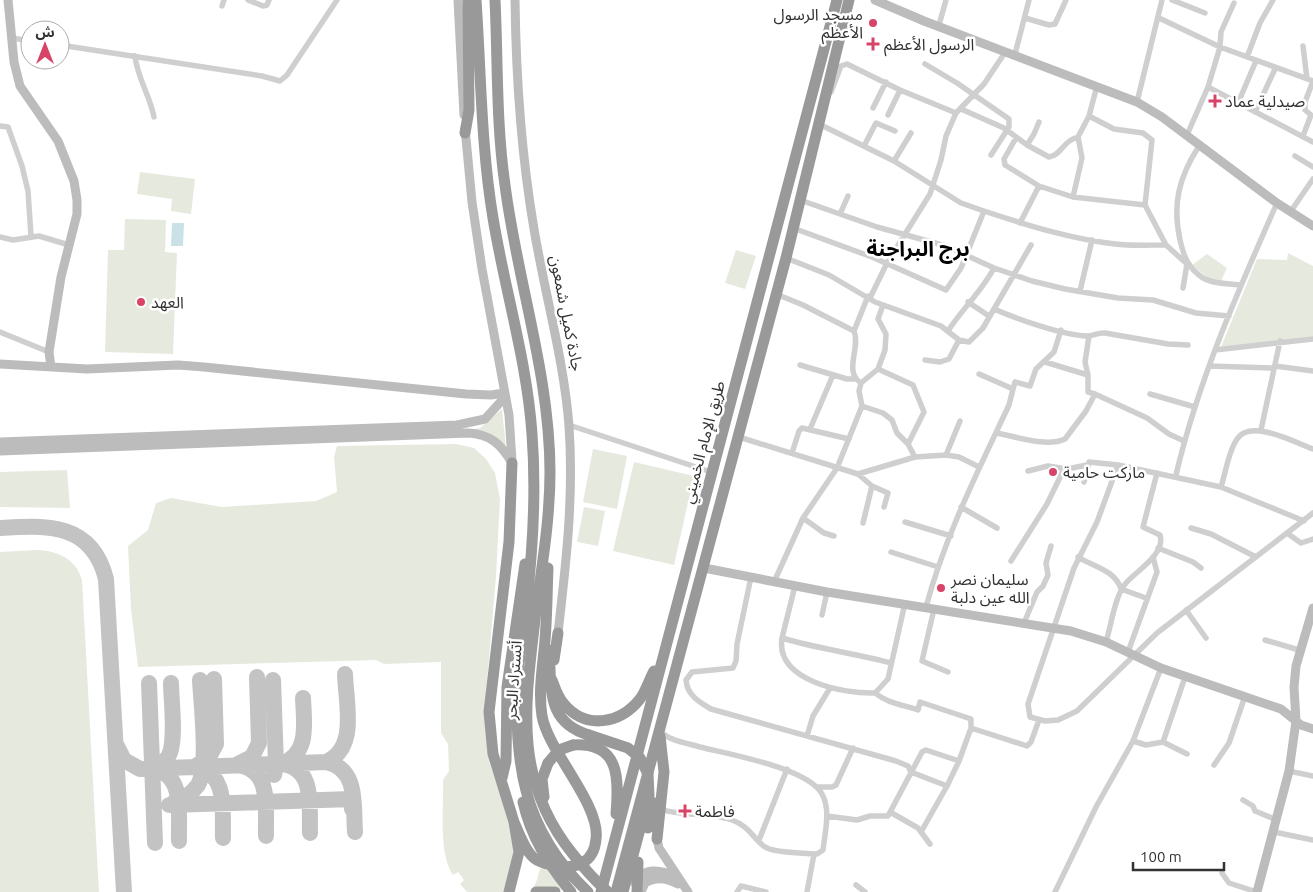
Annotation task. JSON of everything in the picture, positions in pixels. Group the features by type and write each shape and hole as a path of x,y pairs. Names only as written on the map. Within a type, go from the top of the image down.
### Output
{"highway":[{"path":"465,132 469,110 468,0"},
{"path":"476,0 480,96 488,183 500,260 523,360 529,406 540,536 548,563 545,639 540,680 542,716 550,738 593,819 596,839 588,859 580,866 572,868 545,864 534,858 514,822"},
{"path":"495,0 501,154 542,389 550,472 540,536 525,560 509,668 506,761 502,780"},
{"name":"طريق الإمام الخميني","path":"601,892 837,0"},
{"name":"طريق الإمام الخميني","path":"616,892 786,258 848,5"},
{"path":"758,296 759,304 764,307 775,297"},
{"path":"750,327 756,320 762,320 765,331"},
{"path":"509,892 519,852 514,822 490,738 489,712 509,542 512,463"},
{"name":"أتستراد البحر","path":"540,536 536,611 526,698 526,732 532,769 542,807 556,833 608,892"},
{"name":"أتستراد البحر","path":"540,536 518,671 515,731 520,773 532,811 545,839 568,871 588,892"},
{"path":"558,633 551,677 562,702 570,711 592,722 610,720 624,714 640,698 662,660"},
{"path":"545,639 549,646 553,703 562,720 578,732 628,748 640,758 648,774 649,796 623,892"},
{"path":"650,707 656,714 662,714 666,711"},
{"path":"515,731 516,771 526,818 542,853 571,892"},
{"path":"657,839 664,761 659,731"},
{"path":"637,892 637,865 655,805 658,778 659,731"},
{"path":"580,862 545,801 542,779 548,763 559,750 573,744 597,747 610,758 618,777 612,849 603,865 596,892"},
{"path":"536,892 555,892"}],"street":[{"path":"8,0 14,62 20,86 58,141 74,181 77,214 61,277 49,352 51,367"},
{"path":"248,0 263,6 267,5 268,0"},
{"path":"70,46 282,80 337,0"},
{"path":"458,0 465,132 482,268 509,415 512,463"},
{"name":"جادة كميل شمعون","path":"515,0 521,134 534,229 564,387 569,425 570,514 558,633"},
{"path":"830,0 832,20"},
{"path":"848,5 854,0"},
{"path":"875,0 1137,102 1187,136 1277,203 1313,226"},
{"path":"886,0 939,25"},
{"path":"939,25 946,0"},
{"path":"1015,54 1029,0"},
{"path":"1025,18 1049,25 1055,24 1066,0"},
{"path":"1137,102 1162,0"},
{"path":"1172,0 1205,13"},
{"path":"1247,57 1260,23 1272,0"},
{"path":"1187,136 1208,87 1220,47 1221,32 1234,3"},
{"path":"1159,18 1220,47 1275,69 1311,80"},
{"path":"12,38 20,39"},
{"path":"1303,46 1311,80 1304,106 1310,114 1310,124 1303,136"},
{"path":"855,379 853,370 856,337 854,331 869,297 887,263 926,201 933,185 946,136 958,111 974,96 1006,51"},
{"path":"135,56 137,68 151,101 154,117"},
{"path":"1238,103 1256,61"},
{"path":"925,64 957,83 1008,118 1010,125 991,155"},
{"path":"825,99 832,91 843,65 850,65 900,90 1006,129 1016,138 1049,157 1056,155 1066,142 1075,138 1078,139"},
{"path":"1255,112 1275,69"},
{"path":"874,108 886,82"},
{"path":"1073,197 1082,158 1078,139 1088,116 1097,86"},
{"path":"1208,87 1313,142"},
{"path":"888,115 900,90"},
{"path":"1088,116 1114,128 1143,133 1152,140 1145,205 1166,245 1204,278 1241,285"},
{"path":"1027,145 1034,134 1038,122"},
{"path":"819,124 894,161 961,203 1020,223 1092,240 1117,244 1166,245"},
{"path":"864,146 875,124 895,131"},
{"path":"0,126 8,127 22,166 28,191 31,236"},
{"path":"894,161 911,132"},
{"path":"1016,138 1004,159 1005,165 1039,186 1073,197 1145,205"},
{"path":"1183,288 1187,264 1175,219 1183,176 1199,146"},
{"path":"1295,156 1313,167"},
{"path":"1291,211 1313,179"},
{"path":"1020,223 1039,186"},
{"path":"840,214 848,196"},
{"path":"800,200 905,235 946,246 994,268 1065,290 1118,298 1154,300 1196,313 1229,316"},
{"path":"1176,476 1184,441 1209,366 1241,285 1277,203"},
{"path":"793,228 887,263 946,290 960,268 984,211"},
{"path":"0,237 13,240 39,236 69,245"},
{"path":"1080,291 1092,240"},
{"path":"786,258 829,275 883,305 908,312 948,331 959,340 972,341 994,309 1031,245"},
{"path":"948,331 968,302 986,283 994,268"},
{"path":"775,297 803,305 854,331"},
{"path":"968,302 989,316"},
{"path":"774,582 803,518 836,468 849,439 862,406 859,391 861,383 878,369 886,343 885,330 878,320 883,305"},
{"path":"994,309 1019,319 1089,336 1098,332 1168,344 1188,345"},
{"path":"948,672 922,661 938,567 978,467 1009,405 1015,382 1030,386 1036,369 1054,352 1061,330"},
{"path":"0,332 49,352"},
{"path":"1089,336 1085,362 1088,375 1088,392 1147,418 1169,434 1184,441"},
{"path":"1215,350 1280,341 1313,339"},
{"path":"925,360 940,362 949,359 959,340"},
{"path":"1261,430 1280,341"},
{"path":"1045,362 1088,375"},
{"path":"0,364 87,369 196,366 466,394 505,395"},
{"path":"800,365 850,380 855,379 861,383"},
{"path":"1209,366 1274,367 1313,371"},
{"path":"878,369 913,385 916,389 924,412 908,444"},
{"path":"979,374 1013,389"},
{"path":"810,429 833,375"},
{"path":"996,433 1049,442 1060,441 1065,439 1086,411 1094,394"},
{"path":"1150,394 1196,407"},
{"path":"0,442 457,425 485,419 505,395"},
{"path":"862,406 888,417 895,424 897,433 908,444 915,456"},
{"path":"946,455 960,420"},
{"path":"569,425 711,472"},
{"path":"792,453 800,429 810,429 849,439"},
{"path":"1221,487 1236,439 1246,433 1261,430 1313,449"},
{"path":"0,451 468,433 493,439 512,463"},
{"path":"739,436 858,474 872,486 888,493 884,507"},
{"path":"858,474 915,456 946,455 959,457 978,467"},
{"path":"1028,471 1048,466 1064,469 1087,465 1089,462 1118,465 1221,487 1304,521"},
{"path":"1084,482 1087,465"},
{"path":"1118,465 1097,522 1078,558 1028,704 1030,717 1039,720 1058,720 1077,711 1132,653 1313,513"},
{"path":"1010,561 1047,504 1064,469"},
{"path":"1106,642 1121,590 1153,557 1158,548 1160,535 1143,527 1157,473"},
{"path":"863,523 872,486"},
{"path":"961,507 997,528"},
{"path":"803,518 824,533 834,536"},
{"path":"905,522 950,536"},
{"path":"1191,528 1211,534 1256,557"},
{"path":"1287,533 1301,543 1313,538"},
{"path":"1024,623 1037,592 1043,586 1048,575 1046,563 1051,546"},
{"path":"1158,548 1193,562 1201,568"},
{"path":"891,552 938,567"},
{"path":"1132,653 1146,598 1157,572 1153,557"},
{"path":"1078,558 1093,566 1103,568 1119,582 1121,590"},
{"path":"704,568 827,592 1054,628 1106,642 1161,668 1281,709 1296,721 1313,729"},
{"path":"752,577 737,644 735,665 733,668 692,672 686,680 688,690 694,698 711,709 853,748 903,764 908,766 911,772 947,786"},
{"path":"795,586 780,646 783,654 796,672 830,688 875,693 884,700 918,710 920,702 971,719 971,728 959,761 922,832"},
{"path":"1121,590 1146,598"},
{"path":"822,615 827,592"},
{"path":"875,693 888,678 905,603"},
{"path":"1186,610 1206,638"},
{"path":"1222,873 1228,883 1256,892 1274,832 1289,771 1296,721 1294,687 1299,650 1312,614"},
{"path":"782,638 813,647 857,654 891,663"},
{"path":"1265,640 1299,650"},
{"path":"1055,892 1096,807 1133,741 1161,668"},
{"path":"1163,742 1185,676"},
{"path":"807,736 813,716 830,688"},
{"path":"1214,765 1229,743 1245,696"},
{"path":"971,728 1026,746 1031,742 1039,720"},
{"path":"659,731 668,737 689,744 787,769 817,787 824,798 826,816 823,850 819,854 814,854 769,849 746,827 733,820 720,816 674,813 660,809"},
{"path":"1133,741 1146,745 1163,742 1187,754"},
{"path":"817,787 832,788 836,785 853,748"},
{"path":"826,816 857,820 874,816 885,817 890,812 922,752 926,750 959,761"},
{"path":"759,840 787,769"},
{"path":"1289,771 1313,776"},
{"path":"1243,800 1253,806 1255,811 1277,820"},
{"path":"890,812 911,822 922,832 930,844"},
{"path":"1274,832 1313,840"},
{"path":"657,839 659,848 686,890"},
{"path":"807,892 814,854"},
{"path":"633,892 637,879 646,872 661,870 678,878"},
{"path":"641,892 645,883 657,878 670,880 686,890"},
{"path":"856,885 865,892"},
{"path":"736,892 741,886 766,892"}],"shaded area":[{"path":"140,172 195,179 191,214 171,211 172,199 137,194"},
{"name":"العهد","path":"125,219 166,220 165,252 177,253 173,354 105,352 108,250 124,250"},
{"path":"736,250 756,256 745,289 725,283"},
{"path":"1288,253 1313,266 1313,338 1221,347 1257,259 1287,260"},
{"path":"1207,254 1227,268 1221,281 1208,278 1192,265"},
{"path":"502,409 506,448 472,430 480,428"},
{"path":"456,444 474,448 486,459 495,473 500,499 496,576 484,717 489,762 509,820 514,855 505,892 467,892 460,884 464,880 458,872 453,875 448,866 443,830 443,780 449,771 448,744 441,733 441,662 384,664 376,660 138,667 131,609 128,546 148,530 156,503 171,498 222,507 316,501 337,492 334,457 337,446"},
{"path":"593,449 627,456 617,509 583,502"},
{"path":"634,462 694,476 674,565 613,551"},
{"path":"67,470 70,508 0,507 0,472"},
{"path":"584,507 605,511 598,546 577,542"},
{"path":"38,550 59,554 71,562 82,580 99,892 0,892 0,552"},
{"path":"543,864 565,891 552,887 532,889"}],"water":[{"path":"172,223 184,223 183,246 171,246"}],"taxiway":[{"path":"0,528 51,528 66,531 79,537 90,547 99,561 106,579 124,892"},
{"path":"326,762 343,747 346,736 348,712 345,674"},
{"path":"257,677 259,743 252,757 236,765 248,768 256,774 261,782 266,802 266,836"},
{"path":"214,679 216,744 208,759 194,767 205,770 213,776 218,785 223,805 223,838"},
{"path":"173,803 193,791 198,785 201,776 204,749 200,680"},
{"path":"273,680 276,764 274,775"},
{"path":"149,683 155,843"},
{"path":"171,683 173,721 171,750 165,761 152,768 163,772 170,778 175,787 179,808 179,841"},
{"path":"303,698 304,727 301,745 297,753 281,764 292,767 300,772 305,780 310,801 310,833"},
{"path":"117,746 124,760 140,769 326,762 337,766 349,780 354,800 355,832"},
{"path":"169,805 352,799 352,809"}],"place":[{"name":"مسجد الرسول الأعظم","path":"873,23"},
{"name":"الرسول الأعظم","path":"873,44"},
{"name":"صيدلية عماد","path":"1215,101"},
{"name":"العهد","path":"141,302"},
{"name":"ماركت حامية","path":"1053,472"},
{"name":"سليمان نصر الله عين دلبة","path":"941,588"},
{"name":"فاطمة","path":"685,811"}],"district":[{"name":"برج البراجنة","path":"918,249"}]}
